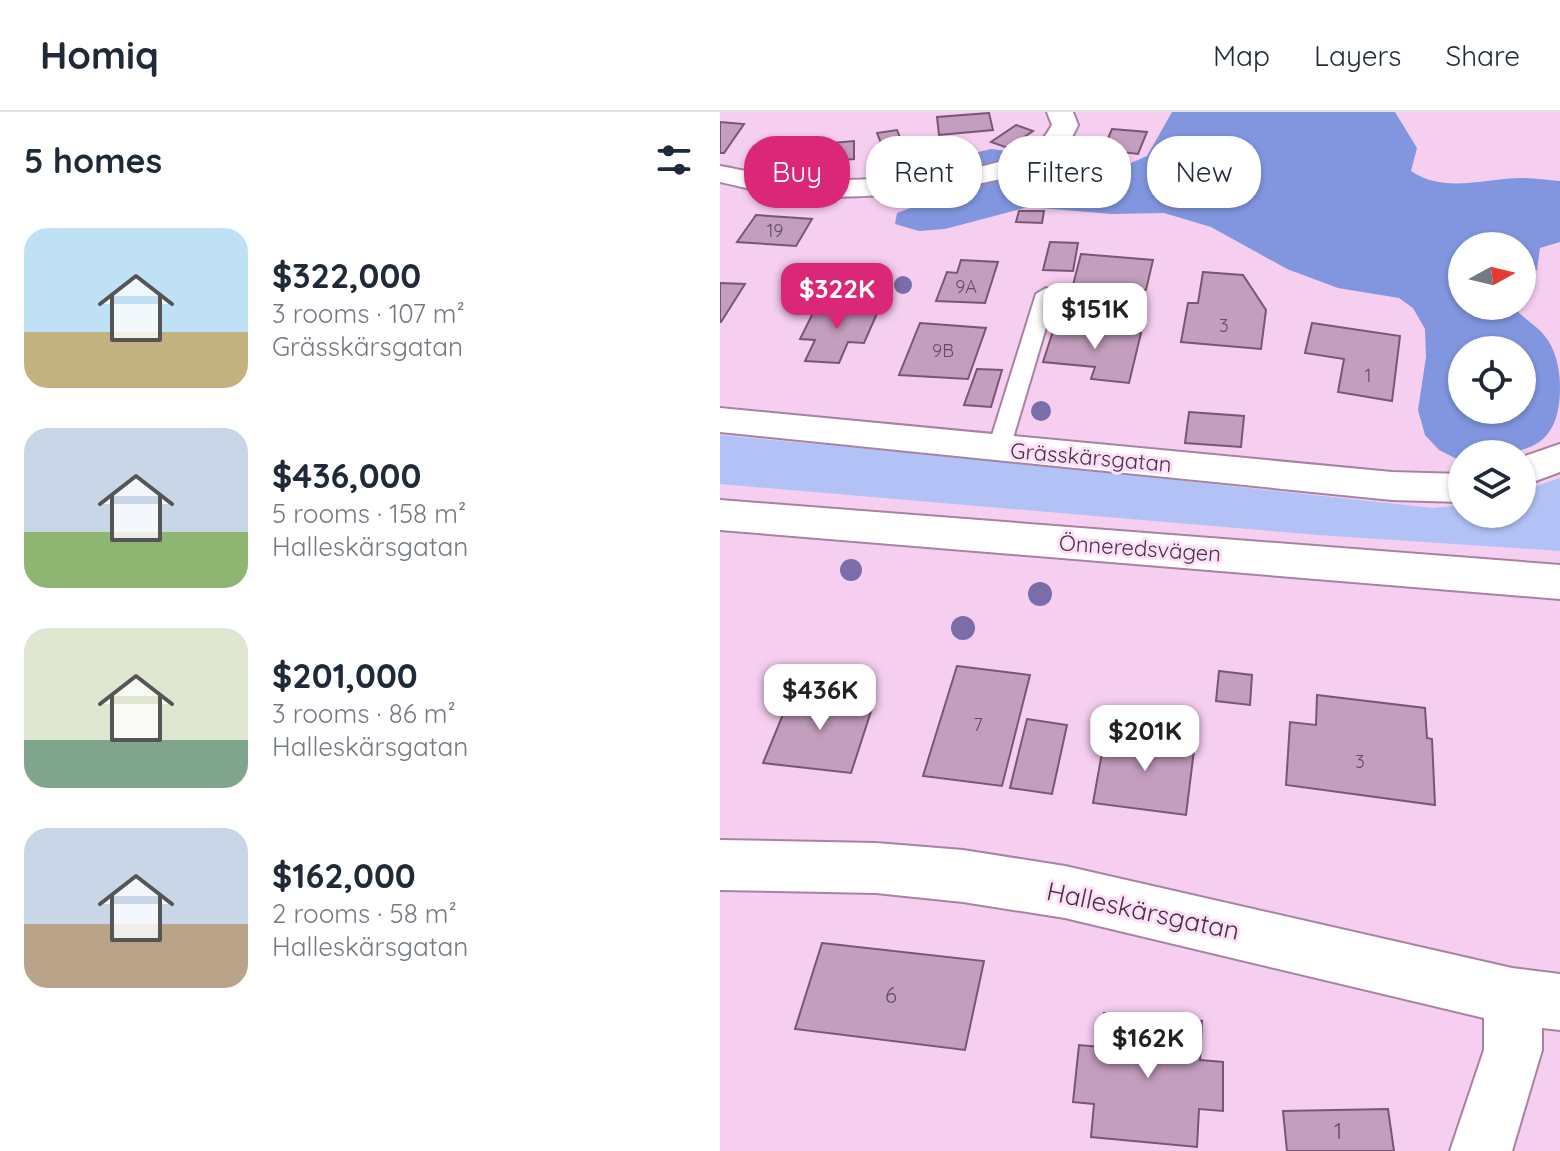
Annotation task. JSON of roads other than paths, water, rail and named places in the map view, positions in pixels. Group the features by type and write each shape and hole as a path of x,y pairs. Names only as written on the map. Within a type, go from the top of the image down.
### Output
{"street":[{"path":"720,174 792,187 826,188 881,185 989,171 1037,157 1053,145 1065,125 1060,112"},
{"name":"Grässkärsgatan","path":"720,420 1392,486 1448,488"},
{"path":"1536,466 1560,457"},
{"name":"Önneredsvägen","path":"720,515 1560,582"},
{"name":"Halleskärsgatan","path":"720,865 876,868 963,876 1065,892 1536,999"},
{"path":"1481,1151 1513,1050 1536,999"}],"lane":[{"path":"999,448 1046,294"}]}
